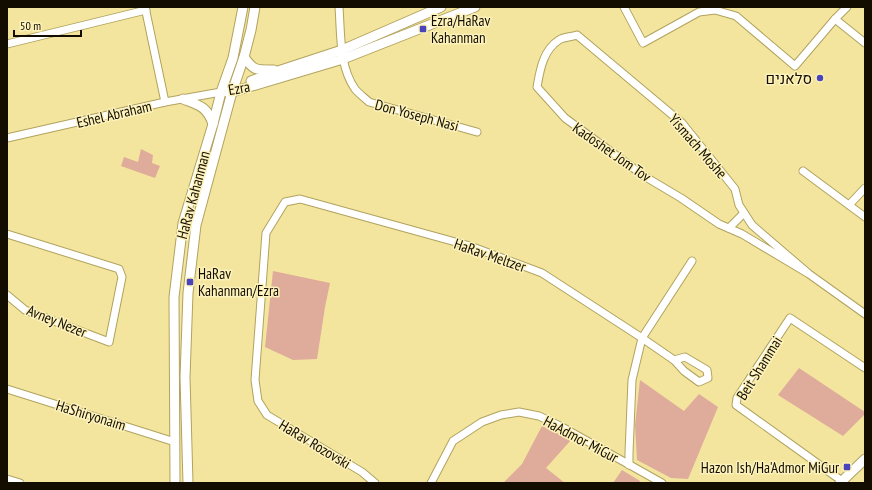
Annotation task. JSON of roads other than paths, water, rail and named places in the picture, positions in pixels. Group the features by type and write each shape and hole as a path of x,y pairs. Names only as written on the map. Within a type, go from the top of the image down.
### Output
{"street":[{"name":"HaRav Kahanman","path":"175,483 174,297 183,223 232,58 243,7"},
{"name":"HaRav Kahanman","path":"188,483 185,377 188,294 196,225 232,90 244,57 255,7"},
{"name":"Don Yoseph Nasi","path":"339,7 342,55 349,76 356,90 369,102 477,132"},
{"name":"Ezra","path":"232,90 281,70 342,55 441,7"},
{"name":"Ezra","path":"221,92 232,90 342,55 475,7"},
{"path":"624,7 643,43 699,12 715,10 736,16 795,66 847,7"},
{"path":"7,44 146,8 165,102"},
{"path":"835,19 865,43"},
{"name":"Yismach Moshe","path":"549,48 560,39 577,36 682,124 736,189 739,205 752,224 809,274"},
{"name":"Kadoshet Jom Tov","path":"549,48 541,65 537,87 565,118 644,176 681,198 719,224 729,228"},
{"path":"244,57 251,67 257,70 281,70"},
{"name":"Eshel Abraham","path":"7,138 165,102 221,92"},
{"path":"183,99 206,110 210,115 213,124"},
{"path":"803,171 865,217"},
{"path":"849,206 865,188"},
{"name":"HaRav Meltzer","path":"258,401 256,380 266,233 285,202 300,199 470,246 542,273 674,360"},
{"path":"729,228 744,213"},
{"name":"Yismach Moshe","path":"729,228 742,234 809,274 865,314"},
{"name":"Avney Nezer","path":"7,234 119,269 122,277 109,342 25,310 7,295"},
{"path":"629,465 632,380 642,338 692,261"},
{"name":"Beit Shammai","path":"841,482 736,405 737,398 790,318 865,368"},
{"name":"HaShiryonaim","path":"7,389 175,442"},
{"name":"HaRav Rozovski","path":"258,401 267,415 362,472 375,483"},
{"name":"HaAdmor MiGur","path":"431,483 453,442 482,422 501,415 519,412 539,416 562,427 662,483"},
{"path":"841,482 865,459"},
{"path":"7,479 20,483"}],"place":[{"name":"Ezra/HaRav Kahanman","path":"423,29"},
{"name":"סלאנים","path":"820,78"},
{"name":"HaRav Kahanman/Ezra","path":"190,282"},
{"name":"Hazon Ish/Ha'Admor MiGur","path":"847,467"}]}
